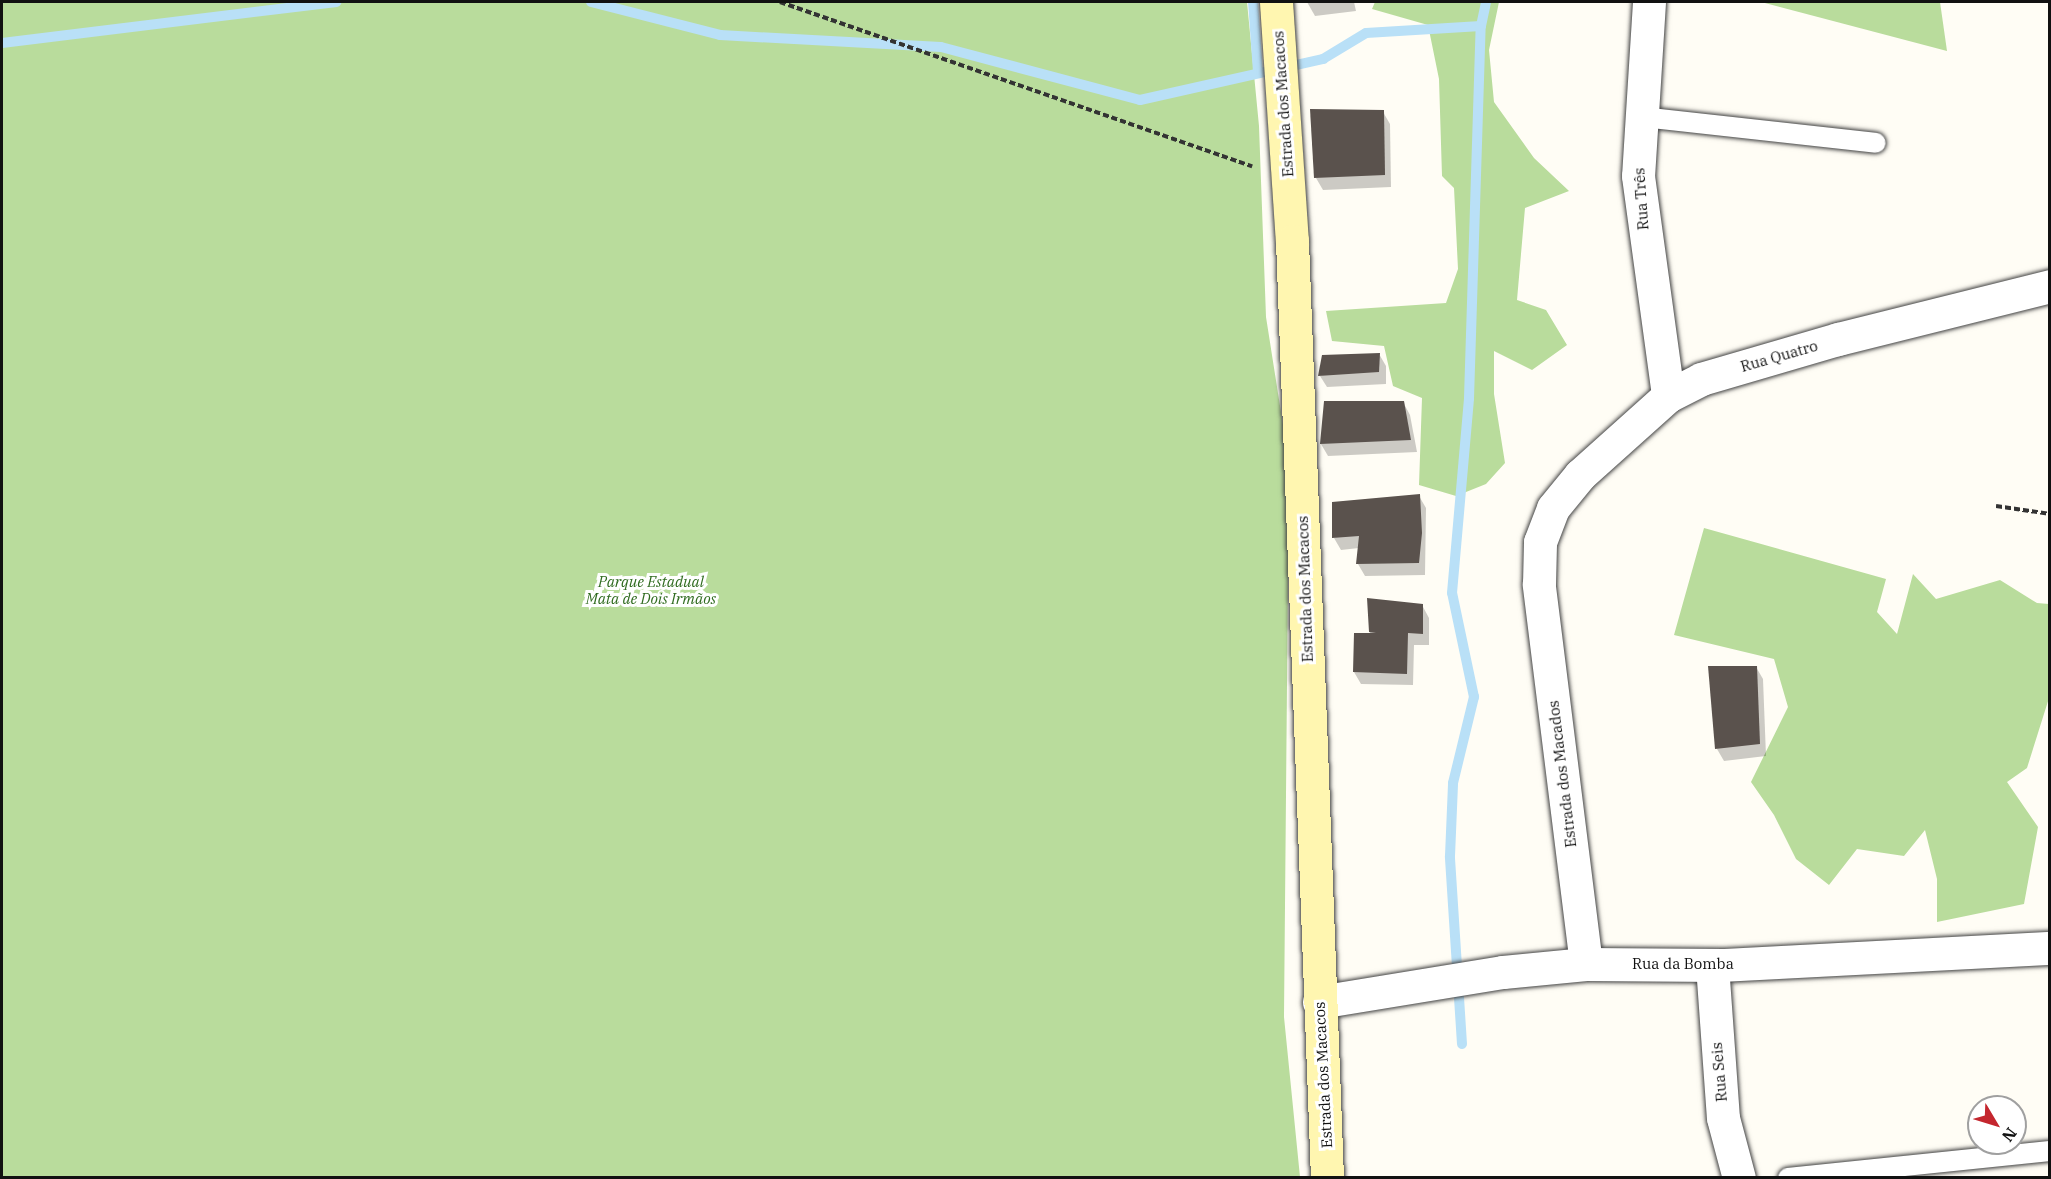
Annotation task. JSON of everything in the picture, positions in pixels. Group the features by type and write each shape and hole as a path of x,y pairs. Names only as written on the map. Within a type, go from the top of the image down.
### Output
{"main road":[{"name":"Estrada dos Macacos","path":"1276,2 1288,179 1319,1002 1328,1178"}],"street":[{"name":"Rua Três","path":"1649,2 1642,117 1640,207 1668,396"},
{"name":"Rua Quatro","path":"1553,508 1580,475 1668,396 1701,380 1838,339 2049,286"},
{"name":"Estrada dos Macados","path":"1553,508 1540,542 1539,584 1586,964"},
{"name":"Rua da Bomba","path":"1319,1002 1479,976 1586,964 1712,965 2049,948"},
{"name":"Rua Seis","path":"1712,965 1723,1118 1739,1178"}],"lane":[{"path":"1642,117 1876,143"},
{"path":"1788,1178 2049,1151"}],"path":[{"path":"780,2 1288,179"},
{"path":"1996,506 2049,514"}],"green space":[{"name":"Parque Estadual Mata de Dois Irmãos","path":"2,2 1247,2 1259,126 1266,317 1289,463 1284,1017 1300,1177 2,1178"},
{"path":"1375,2 1499,2 1489,50 1494,102 1534,158 1569,191 1525,208 1517,300 1546,310 1567,345 1532,370 1494,351 1494,394 1505,463 1486,484 1456,496 1419,485 1422,398 1393,386 1384,346 1332,341 1326,311 1446,303 1458,269 1454,188 1442,176 1439,79 1428,25 1372,9"},
{"path":"1761,2 1940,2 1947,51"},
{"path":"1704,528 1886,579 1877,612 1897,634 1913,574 1936,599 2000,580 2037,603 2049,604 2049,698 2027,768 2007,782 2038,827 2024,904 1937,922 1937,879 1925,830 1904,856 1857,849 1829,885 1796,859 1774,815 1751,782 1788,707 1774,659 1674,635"}],"building":[{"path":"1310,109 1384,110 1385,175 1314,178"},
{"path":"1380,353 1379,372 1318,376 1322,355"},
{"path":"1324,401 1404,401 1411,440 1320,444"},
{"path":"1420,494 1422,533 1419,563 1356,564 1359,536 1332,538 1332,502"},
{"path":"1367,598 1423,604 1423,634 1408,633 1407,674 1353,672 1354,633 1376,633 1369,632"},
{"path":"1708,666 1757,666 1760,744 1715,749"}],"waterway":[{"path":"2,43 337,2"},
{"path":"591,2 720,35 941,47 1140,100 1323,59 1366,33 1481,26 1486,2"},
{"path":"1253,2 1258,72"},
{"path":"1462,1044 1450,856 1453,783 1474,697 1452,593 1469,398 1481,26"}]}
